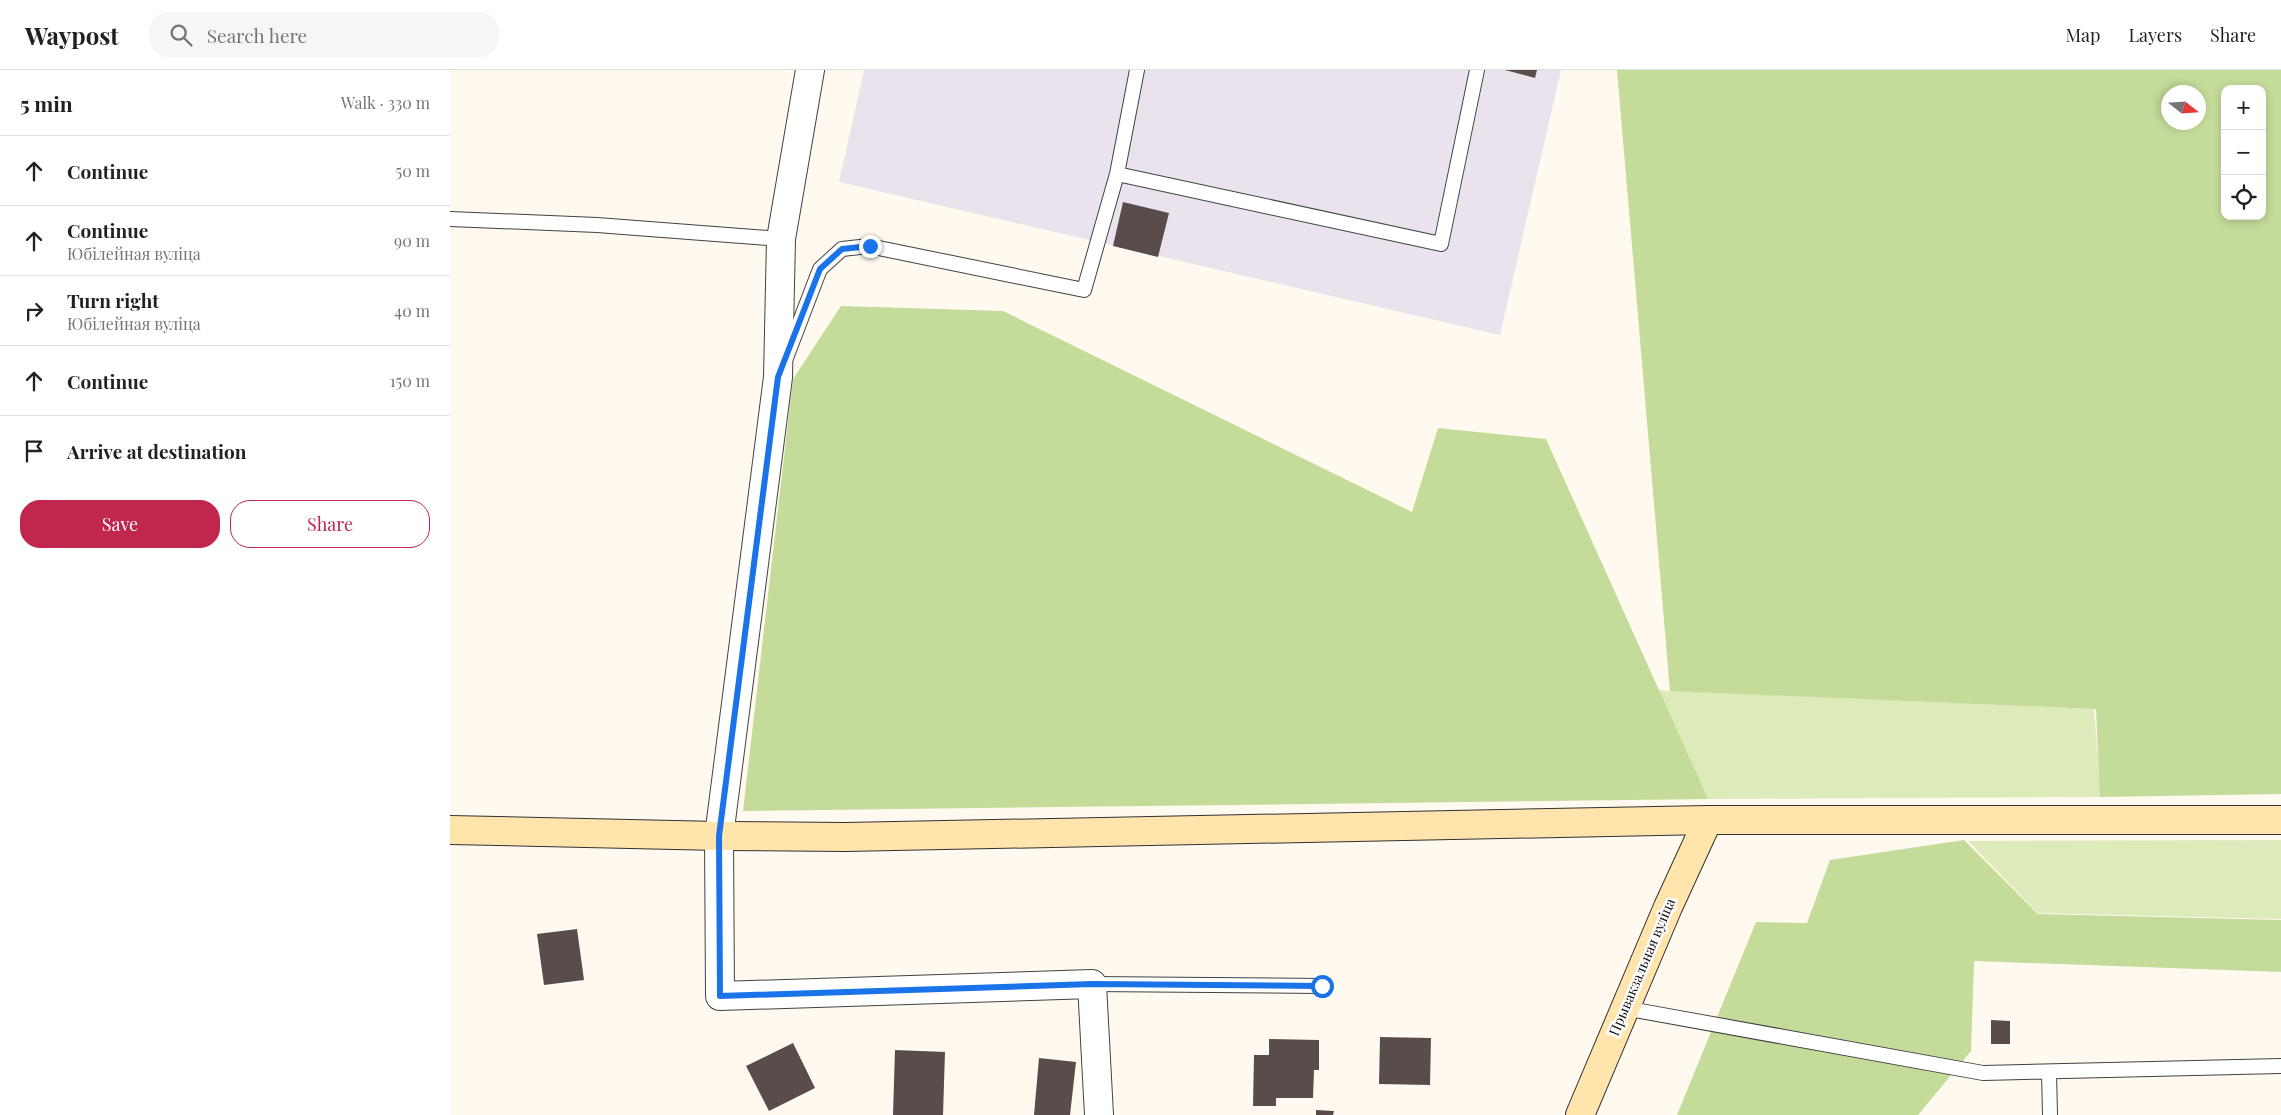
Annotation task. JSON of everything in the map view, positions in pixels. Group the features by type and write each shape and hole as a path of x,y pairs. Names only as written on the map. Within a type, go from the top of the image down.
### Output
{"main road":[{"path":"450,830 719,836 855,836 1708,820 2281,820"},
{"name":"Прывакзальная вуліца","path":"1580,1115 1624,1008 1708,820"}],"street":[{"path":"810,70 780,239 778,377 719,836 720,996 1092,984 1099,1115"}],"lane":[{"path":"778,377 820,269 842,249 870,246 1084,290 1117,174 1137,70"},
{"path":"1117,174 1440,244 1477,70"},
{"path":"450,219 597,225 780,239"},
{"path":"1092,984 1322,986"},
{"path":"1624,1008 1983,1073 2281,1066"},
{"path":"2049,1072 2050,1115"}],"shaded area":[{"path":"864,70 1561,70 1500,335 839,182"}],"green space":[{"path":"1617,70 2281,70 2281,794 2100,797 2096,709 1670,691"},
{"path":"841,306 1003,311 1412,512 1438,428 1546,439 1708,799 743,811 793,379"},
{"path":"1655,690 2094,709 2101,797 1705,799"},
{"path":"1964,840 2038,914 2281,920 2281,972 1974,961 1971,1051 1918,1115 1677,1115 1756,922 1807,923 1830,860"},
{"path":"2281,840 2281,919 2038,913 1968,841"}],"building":[{"path":"1505,70 1537,70 1535,78"},
{"path":"1123,202 1169,213 1158,257 1113,246"},
{"path":"577,929 584,980 544,985 537,934"},
{"path":"1991,1020 2010,1021 2010,1044 1991,1044"},
{"path":"1380,1037 1431,1038 1430,1085 1379,1084"},
{"path":"1269,1039 1319,1040 1319,1070 1314,1070 1313,1098 1276,1098 1276,1106 1253,1106 1254,1055 1269,1055"},
{"path":"793,1043 815,1088 769,1111 746,1066"},
{"path":"895,1050 945,1052 943,1115 893,1115"},
{"path":"1039,1058 1076,1062 1070,1115 1034,1115"},
{"path":"1316,1110 1334,1111 1333,1115 1316,1115"}],"route":[{"path":"870,246 842,249 820,269 778,377 719,836 720,996 1092,984 1322,986"}]}
